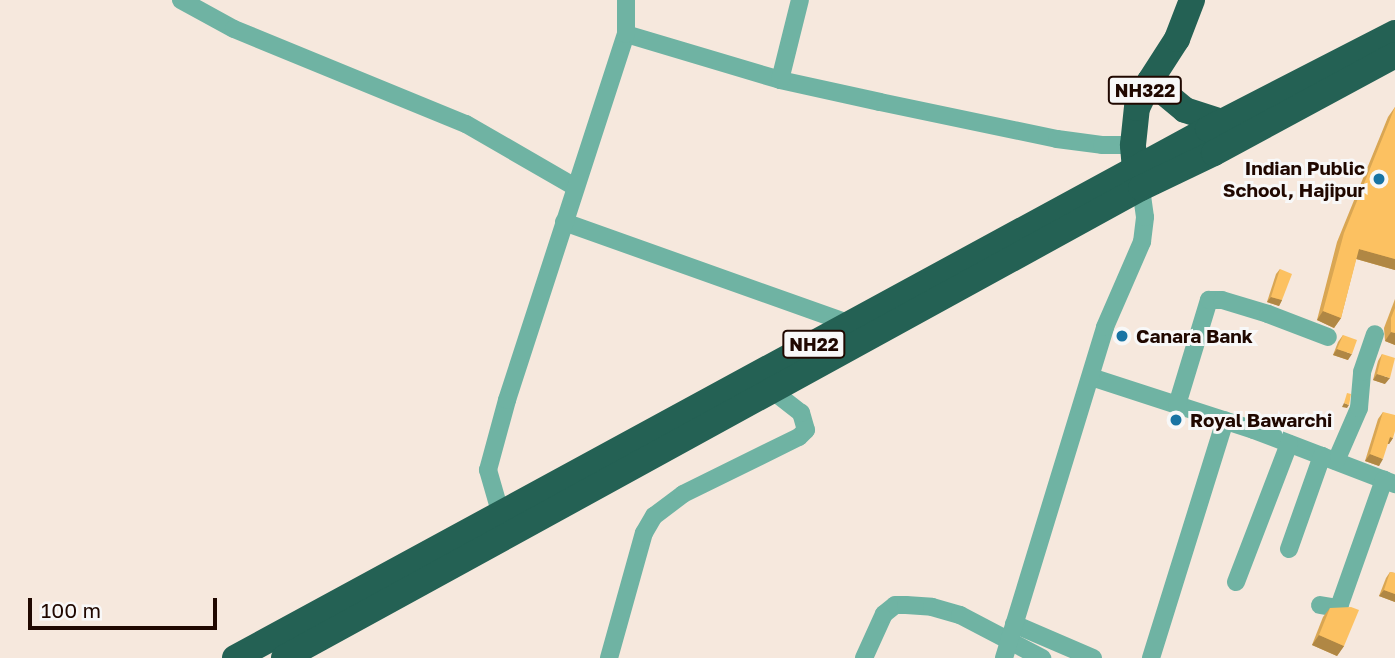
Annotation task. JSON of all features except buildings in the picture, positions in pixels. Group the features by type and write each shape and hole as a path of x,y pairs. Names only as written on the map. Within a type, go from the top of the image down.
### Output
{"highway":[{"name":"NH322","path":"1137,167 1135,116 1150,81 1177,39 1192,0"},
{"name":"NH22","path":"235,658 1137,167 1395,33"},
{"name":"NH22","path":"284,658 312,651 772,390 1137,167 1214,153 1395,55"},
{"path":"1150,81 1185,110 1222,122"}],"street":[{"path":"181,0 268,44 466,124 575,187"},
{"path":"501,515 488,470 507,400 626,34 626,0"},
{"path":"780,80 800,0"},
{"path":"626,34 780,80 1056,139 1102,145 1137,167 1145,216 1142,242 1109,315 1007,651"},
{"path":"564,222 851,324"},
{"path":"1177,405 1209,300 1222,300 1328,337"},
{"path":"1289,549 1329,458 1359,408 1362,372 1376,334"},
{"path":"1091,377 1225,420 1390,482 1340,604 1337,608 1320,606"},
{"path":"610,658 644,533 654,516 683,494 799,437 806,430 801,413 772,390"},
{"path":"1151,658 1225,420"},
{"path":"1236,582 1289,443"},
{"path":"864,658 884,614 895,605 932,607 960,615 1007,651 1042,658"},
{"path":"1014,624 1093,658"}],"place":[{"name":"Indian Public School, Hajipur","path":"1379,179"},
{"name":"Canara Bank","path":"1122,336"},
{"name":"Royal Bawarchi","path":"1176,420"}]}
